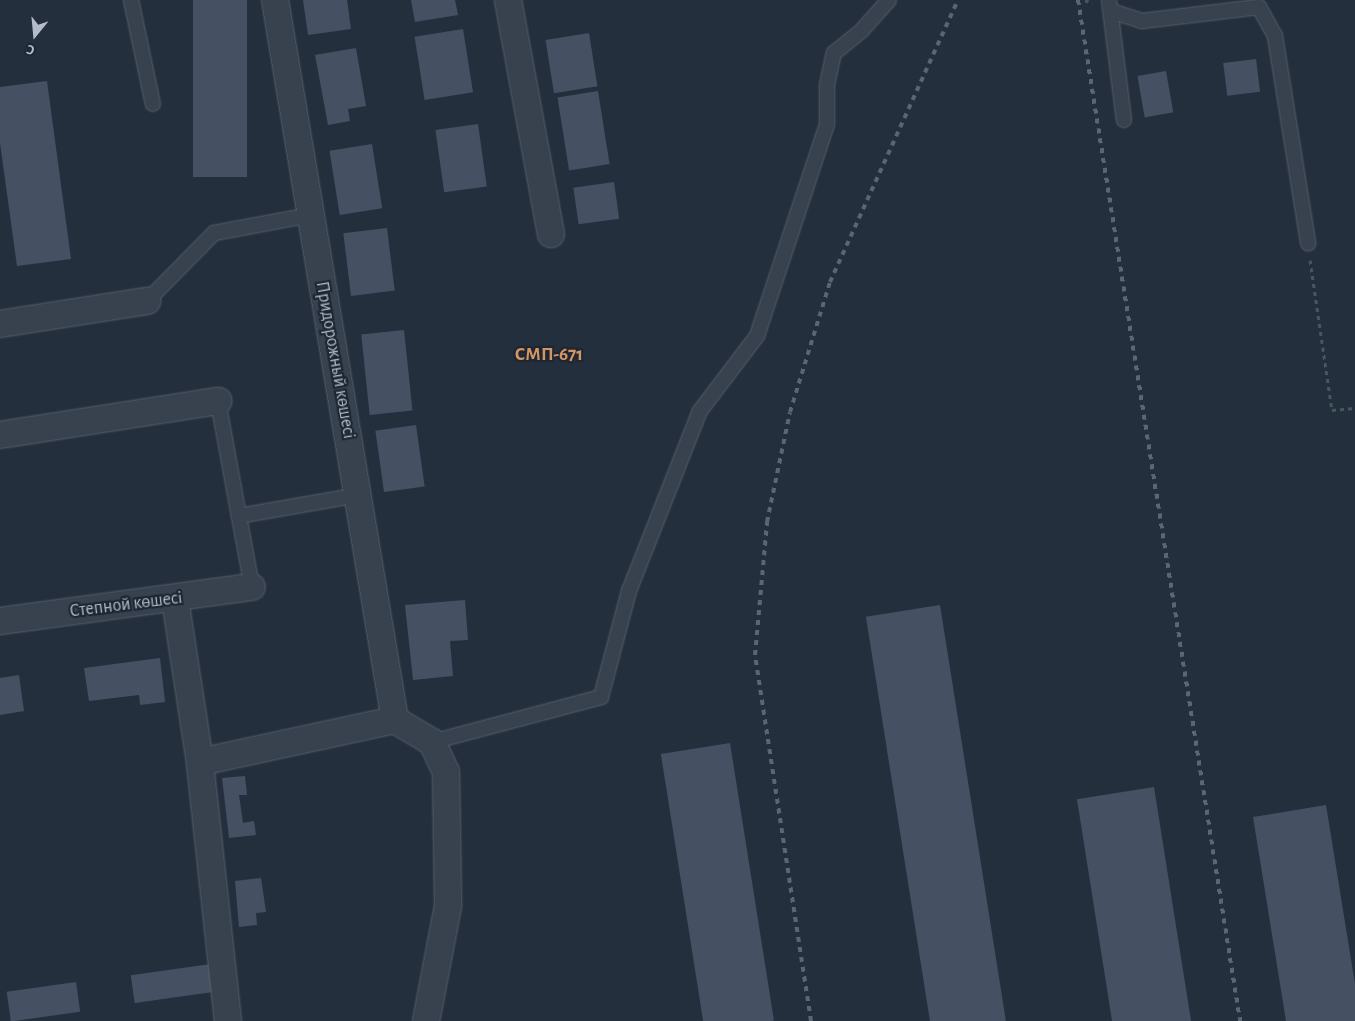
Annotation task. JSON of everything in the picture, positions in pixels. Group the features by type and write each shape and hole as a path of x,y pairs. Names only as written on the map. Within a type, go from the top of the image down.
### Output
{"street":[{"name":"Придорожный көшесі","path":"275,0 395,720"},
{"path":"508,0 551,234"},
{"path":"0,324 148,301"},
{"path":"0,434 218,401"},
{"name":"Степной көшесі","path":"0,621 175,599 252,587"},
{"path":"175,599 200,762 228,1021"},
{"path":"200,762 395,720 432,742 446,772 448,906 426,1021"}],"lane":[{"path":"131,0 153,104"},
{"path":"432,742 601,698 629,591 700,411 757,336 827,124 826,85 834,53 862,30 889,0"},
{"path":"1110,6 1124,120"},
{"path":"1110,6 1142,21 1258,7 1275,36 1308,243"},
{"path":"148,301 214,233 311,215"},
{"path":"218,401 252,587"},
{"path":"239,516 358,495"}],"path":[{"path":"1308,243 1332,410 1355,408"}],"building":[{"path":"193,0 247,0 247,177 193,177"},
{"path":"303,0 347,0 351,29 308,35"},
{"path":"411,0 455,0 458,15 415,22"},
{"path":"463,29 473,92 425,100 415,37"},
{"path":"589,33 597,86 554,93 546,40"},
{"path":"356,48 366,106 348,109 350,121 328,125 315,55"},
{"path":"1256,59 1260,92 1227,96 1223,63"},
{"path":"1166,71 1173,112 1145,117 1137,76"},
{"path":"47,81 71,259 17,266 0,143 0,87"},
{"path":"598,91 610,164 569,171 558,97"},
{"path":"478,124 487,186 444,192 435,130"},
{"path":"372,144 382,208 340,215 330,151"},
{"path":"614,182 619,219 579,224 573,188"},
{"path":"387,228 395,291 351,296 343,233"},
{"path":"404,330 412,411 370,415 361,334"},
{"path":"416,425 425,486 384,492 375,431"},
{"path":"465,600 468,640 450,641 453,676 413,680 405,605"},
{"path":"940,605 1006,1021 930,1021 866,617"},
{"path":"160,658 165,702 140,705 139,695 89,701 84,668"},
{"path":"19,675 24,711 0,715 0,678"},
{"path":"730,743 774,1021 703,1021 661,754"},
{"path":"245,776 247,795 239,795 243,823 254,821 256,835 229,838 222,778"},
{"path":"1154,787 1191,1021 1112,1021 1077,799"},
{"path":"1326,805 1355,984 1355,1021 1286,1021 1253,817"},
{"path":"261,878 266,912 256,913 257,925 239,927 235,881"},
{"path":"211,964 215,992 135,1003 131,975"},
{"path":"76,982 80,1012 11,1021 7,992"}],"railway":[{"path":"811,1021 755,655 767,522 790,412 830,282 958,0"},
{"path":"1078,0 1240,1021"}],"district":[{"name":"СМП-671","path":"549,355"}]}
